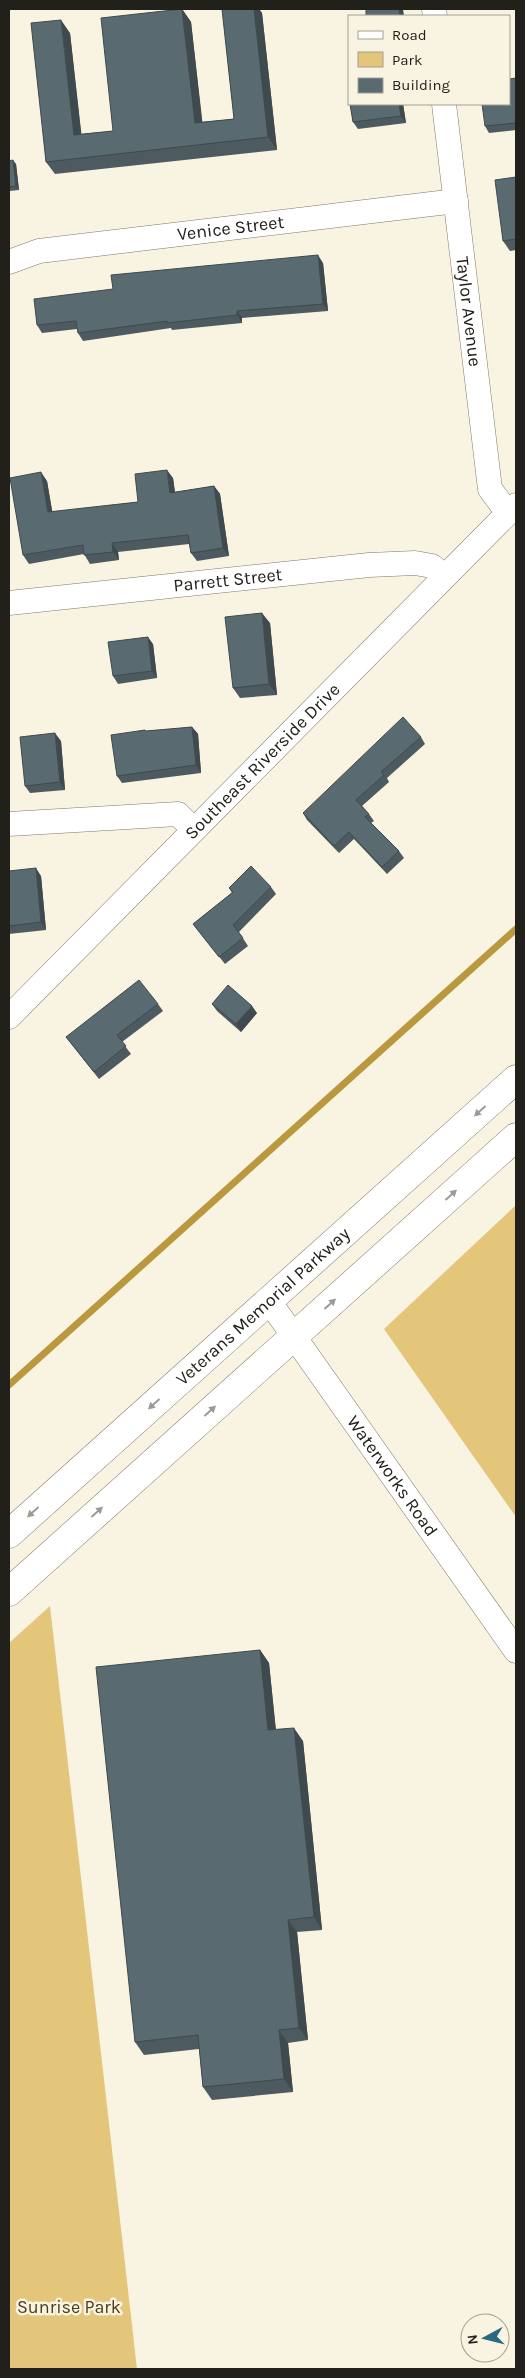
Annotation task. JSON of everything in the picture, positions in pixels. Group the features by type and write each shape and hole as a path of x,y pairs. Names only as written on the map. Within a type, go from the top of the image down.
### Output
{"highway":[{"name":"Veterans Memorial Parkway","path":"9,1534 516,1079"},
{"path":"9,1592 516,1137"}],"street":[{"name":"Taylor Avenue","path":"444,105 490,489 512,508"},
{"name":"Venice Street","path":"9,262 39,251 456,201"},
{"name":"Southeast Riverside Drive","path":"9,1017 512,508"},
{"name":"Parrett Street","path":"9,603 369,565 415,563 432,566 444,576"},
{"path":"9,824 178,814 193,829"},
{"name":"Waterworks Road","path":"269,1301 516,1651"}],"green space":[{"path":"516,1205 516,1517 384,1329"},
{"name":"Sunrise Park","path":"50,1606 137,2369 9,2369 9,1643"}],"building":[{"path":"182,9 195,123 234,119 222,9 254,9 268,137 46,162 31,23 61,20 74,135 113,131 101,18"},
{"path":"366,9 399,9 400,15 366,15"},
{"path":"516,78 516,123 485,126 482,105 510,105 510,79"},
{"path":"350,105 399,105 401,116 353,122"},
{"path":"13,160 16,186 9,187 9,161"},
{"path":"516,177 516,239 503,241 495,180"},
{"path":"318,255 323,304 237,311 237,315 167,323 167,321 78,333 76,321 37,325 34,299 113,289 111,275"},
{"path":"167,470 170,493 214,486 223,548 191,553 188,535 112,543 113,552 84,555 83,545 23,555 10,478 41,472 48,512 138,502 135,474"},
{"path":"262,613 269,684 233,688 225,617"},
{"path":"148,637 152,671 113,676 108,642"},
{"path":"403,717 421,737 381,772 384,775 356,800 369,814 365,817 399,851 382,867 349,832 334,846 303,813"},
{"path":"192,727 196,765 117,776 111,735 145,730"},
{"path":"55,733 60,782 25,786 20,737"},
{"path":"251,866 271,887 233,925 243,938 219,957 193,924 233,892 229,888"},
{"path":"36,868 41,922 9,926 9,871"},
{"path":"139,980 158,1004 117,1035 126,1046 94,1072 66,1037"},
{"path":"228,985 252,1006 236,1024 212,1004"},
{"path":"260,1650 268,1730 294,1728 314,1917 288,1920 299,2028 279,2030 284,2079 203,2087 198,2035 135,2042 96,1667"}],"waterway":[{"path":"9,1385 516,929"}]}
